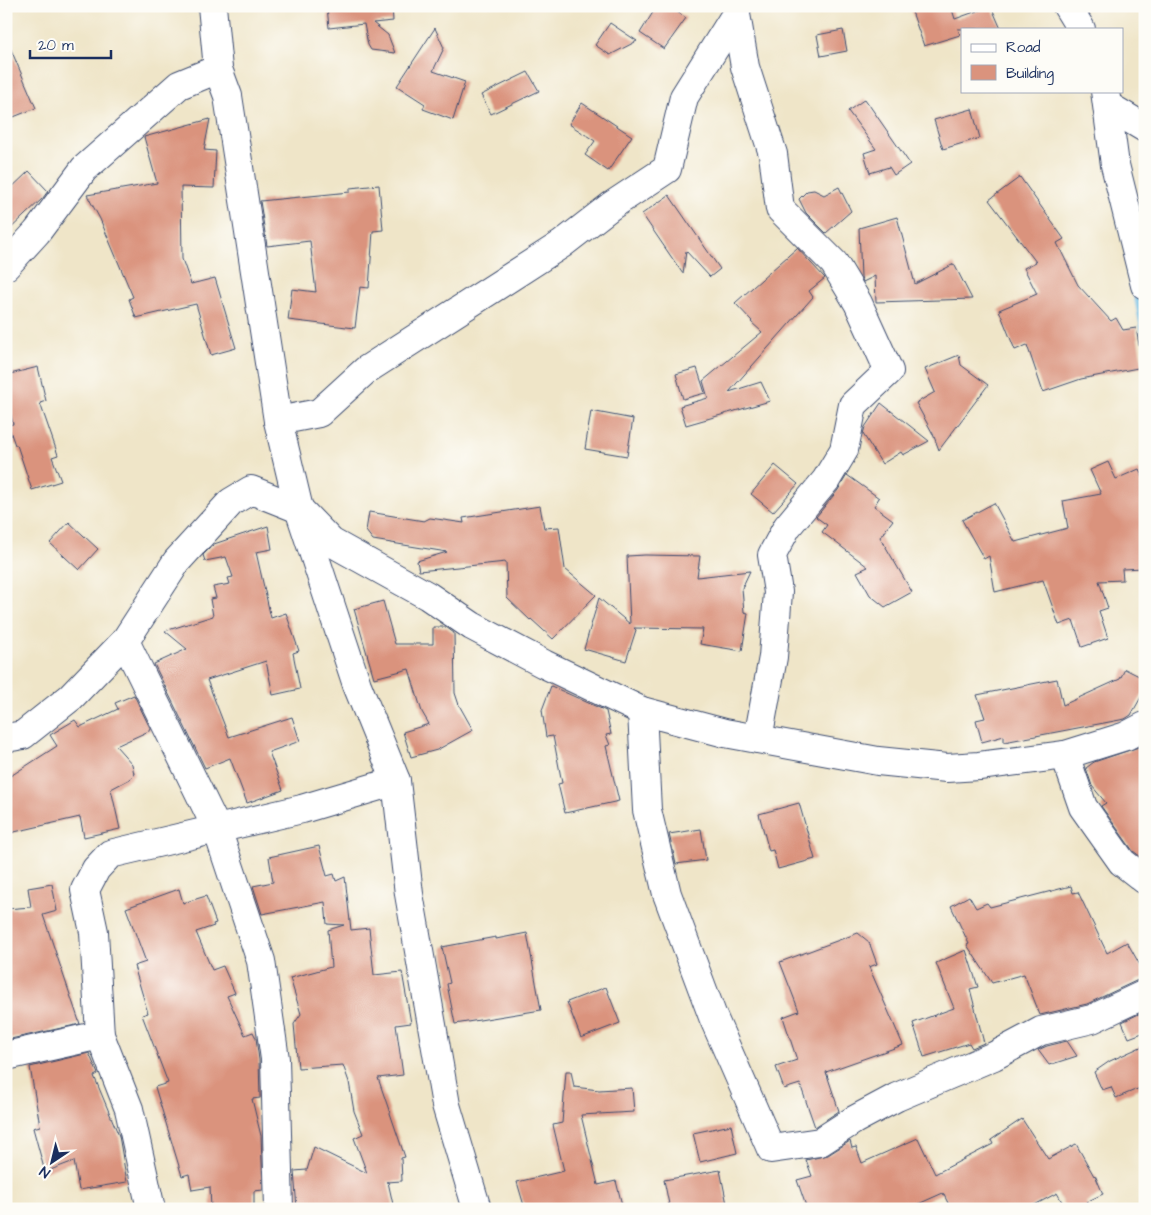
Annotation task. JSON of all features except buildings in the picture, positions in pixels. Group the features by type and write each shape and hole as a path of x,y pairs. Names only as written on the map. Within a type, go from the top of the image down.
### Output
{"street":[{"path":"1067,6 1080,28"},
{"path":"218,10 218,69 228,96 278,421 299,509 357,685 396,781 409,894 446,1105 477,1209"},
{"path":"278,421 319,413 366,370 562,244 611,206 667,169 684,97 737,10"},
{"path":"737,10 745,67 773,154 780,209 834,263 858,303 889,371 853,405 844,450 826,480 787,527 772,555 778,592 773,657 758,739"},
{"path":"6,266 37,232 84,169 179,85 218,69"},
{"path":"1107,99 1145,128"},
{"path":"1107,99 1115,164 1145,285"},
{"path":"6,738 23,735 71,697 125,641 177,561 231,502 252,490 299,509 330,542 428,596 472,626 544,664 642,711 725,733 878,762 947,768 979,766 1065,755 1126,736 1145,726"},
{"path":"125,641 217,829 261,961 275,1059 279,1209"},
{"path":"642,711 647,810 667,894 713,1017 771,1149 820,1142 854,1120 897,1097 994,1056 1041,1031 1092,1019 1145,994"},
{"path":"1065,755 1083,807 1122,862 1145,880"},
{"path":"151,1209 129,1109 100,1035 94,932 85,890 96,869 110,854 302,809 396,781"},
{"path":"6,1056 100,1035"}],"waterway":[{"path":"1136,288 1145,333"}]}
